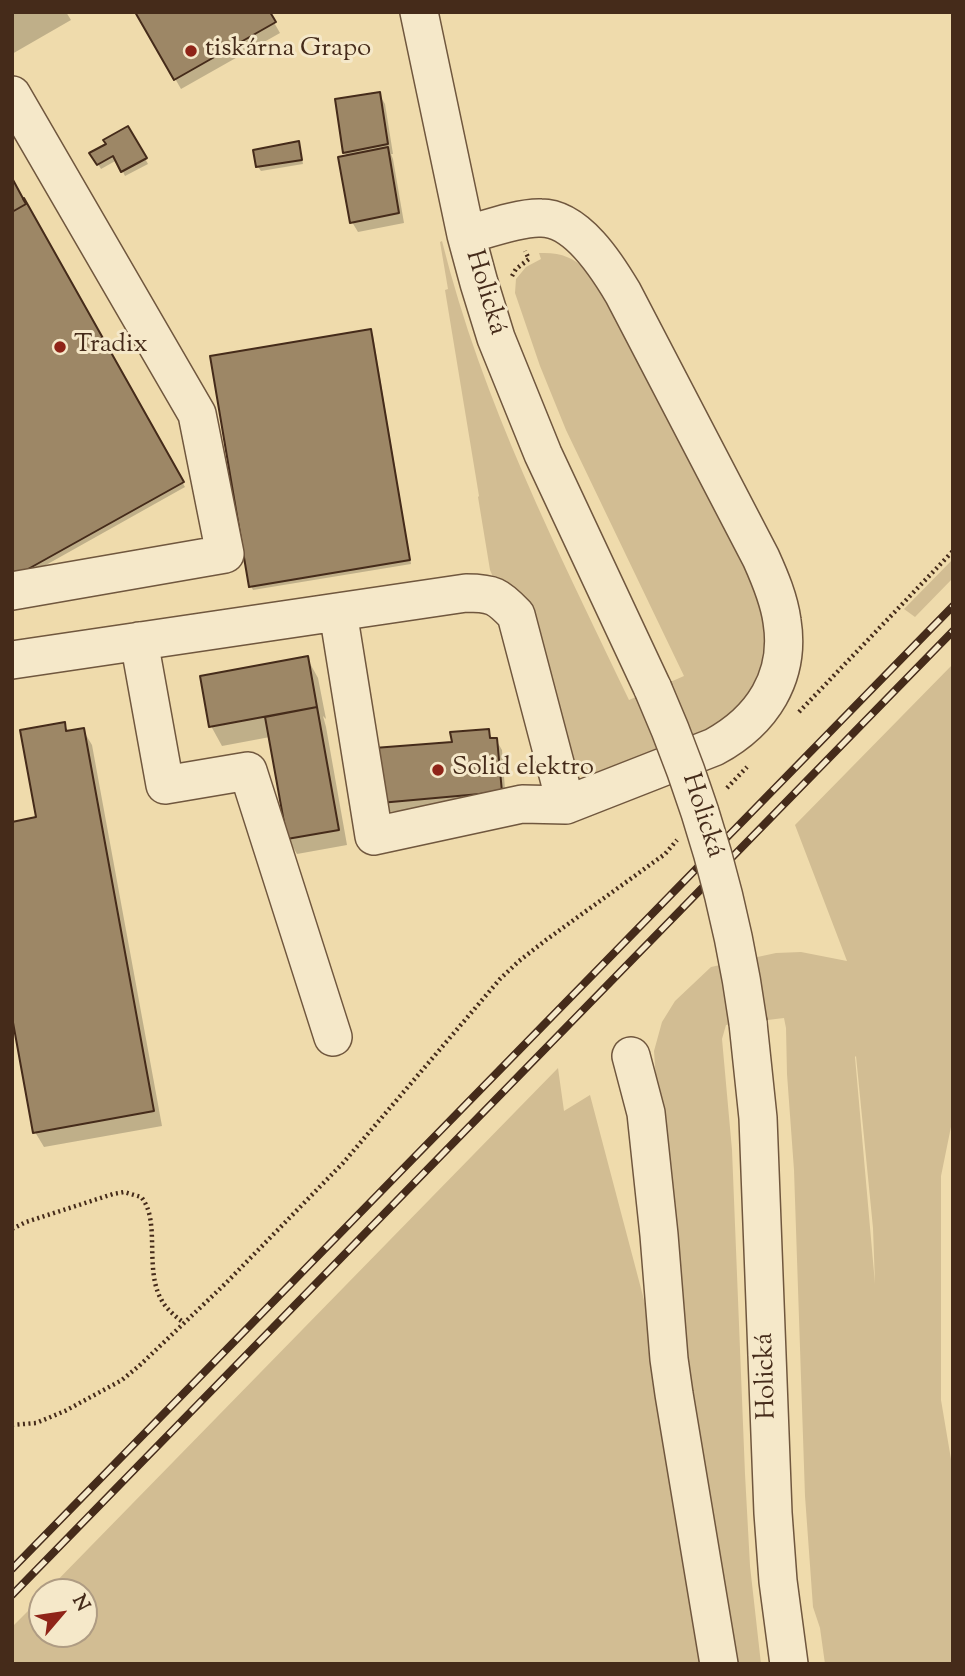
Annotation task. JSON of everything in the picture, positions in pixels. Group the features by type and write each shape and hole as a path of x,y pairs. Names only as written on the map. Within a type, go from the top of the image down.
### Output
{"street":[{"name":"Holická","path":"419,12 466,235 496,338 543,454 653,689 689,777 718,868 739,960 758,1118 774,1513 778,1581 789,1664"},
{"path":"12,95 197,414 225,554 12,591"},
{"path":"338,612 374,836 522,804 566,805 714,747 732,737 761,709 773,688 784,640 782,620 769,578 613,276 586,241 555,219 528,219 466,235"},
{"path":"12,660 466,593 485,593 501,600 516,615 566,805"},
{"path":"139,641 165,785 248,771 332,1037"},
{"path":"631,1056 646,1113 674,1394 719,1664"}],"path":[{"path":"12,1425 36,1423 65,1411 122,1380 244,1265 344,1163 500,979 528,954 589,910"},
{"path":"12,1229 113,1194 124,1192 141,1197 151,1218 155,1286 164,1305 184,1323"}],"shaded area":[{"path":"442,241 478,360 500,418 549,532 629,700 684,676 566,430 515,293 516,279 526,267 541,259 539,253 565,256 583,267 611,307 738,548 756,591 763,617 761,667 750,692 736,710 709,731 606,774 586,769 570,756 490,570 445,290 448,289 440,242"},
{"path":"953,559 953,578 915,617 904,609"},
{"path":"953,664 953,1117 941,1176 941,1400 953,1471 953,1664 825,1664 820,1628 813,1607 805,1496 794,1170 784,1018 726,1025 722,1039 732,1150 750,1566 761,1664 729,1664 688,1421 662,1168 654,1051 662,1022 675,1001 711,967 776,953 801,952 847,961 795,825","holes":["856,1056 873,1228 875,1284"]},
{"path":"558,1068 564,1111 590,1095 682,1444 719,1664 12,1664 12,1627 28,1611 28,1648 98,1648 98,1578 60,1578"}],"building":[{"name":"tiskárna Grapo","path":"135,12 270,12 276,22 174,80"},
{"path":"380,92 388,144 343,153 335,99"},
{"path":"128,126 147,158 121,172 113,156 97,165 89,153 106,144 103,140"},
{"path":"299,141 302,160 256,167 253,150"},
{"path":"388,147 399,213 350,223 338,157"},
{"path":"12,178 26,204 12,212"},
{"name":"Tradix","path":"24,198 184,482 12,578 12,212 26,204"},
{"path":"371,329 410,560 249,587 210,356"},
{"path":"308,656 317,707 209,727 200,676"},
{"path":"317,707 339,830 287,839 265,717"},
{"path":"65,722 66,731 84,728 154,1111 33,1133 12,1017 12,822 36,817 20,730"},
{"name":"Solid elektro","path":"489,729 490,738 497,738 502,792 380,803 374,748 452,742 450,732"}],"railway":[{"path":"12,1569 953,606"},
{"path":"12,1595 953,631"}],"place":[{"name":"tiskárna Grapo","path":"191,51"},
{"name":"Tradix","path":"60,347"},
{"name":"Solid elektro","path":"438,770"}]}
